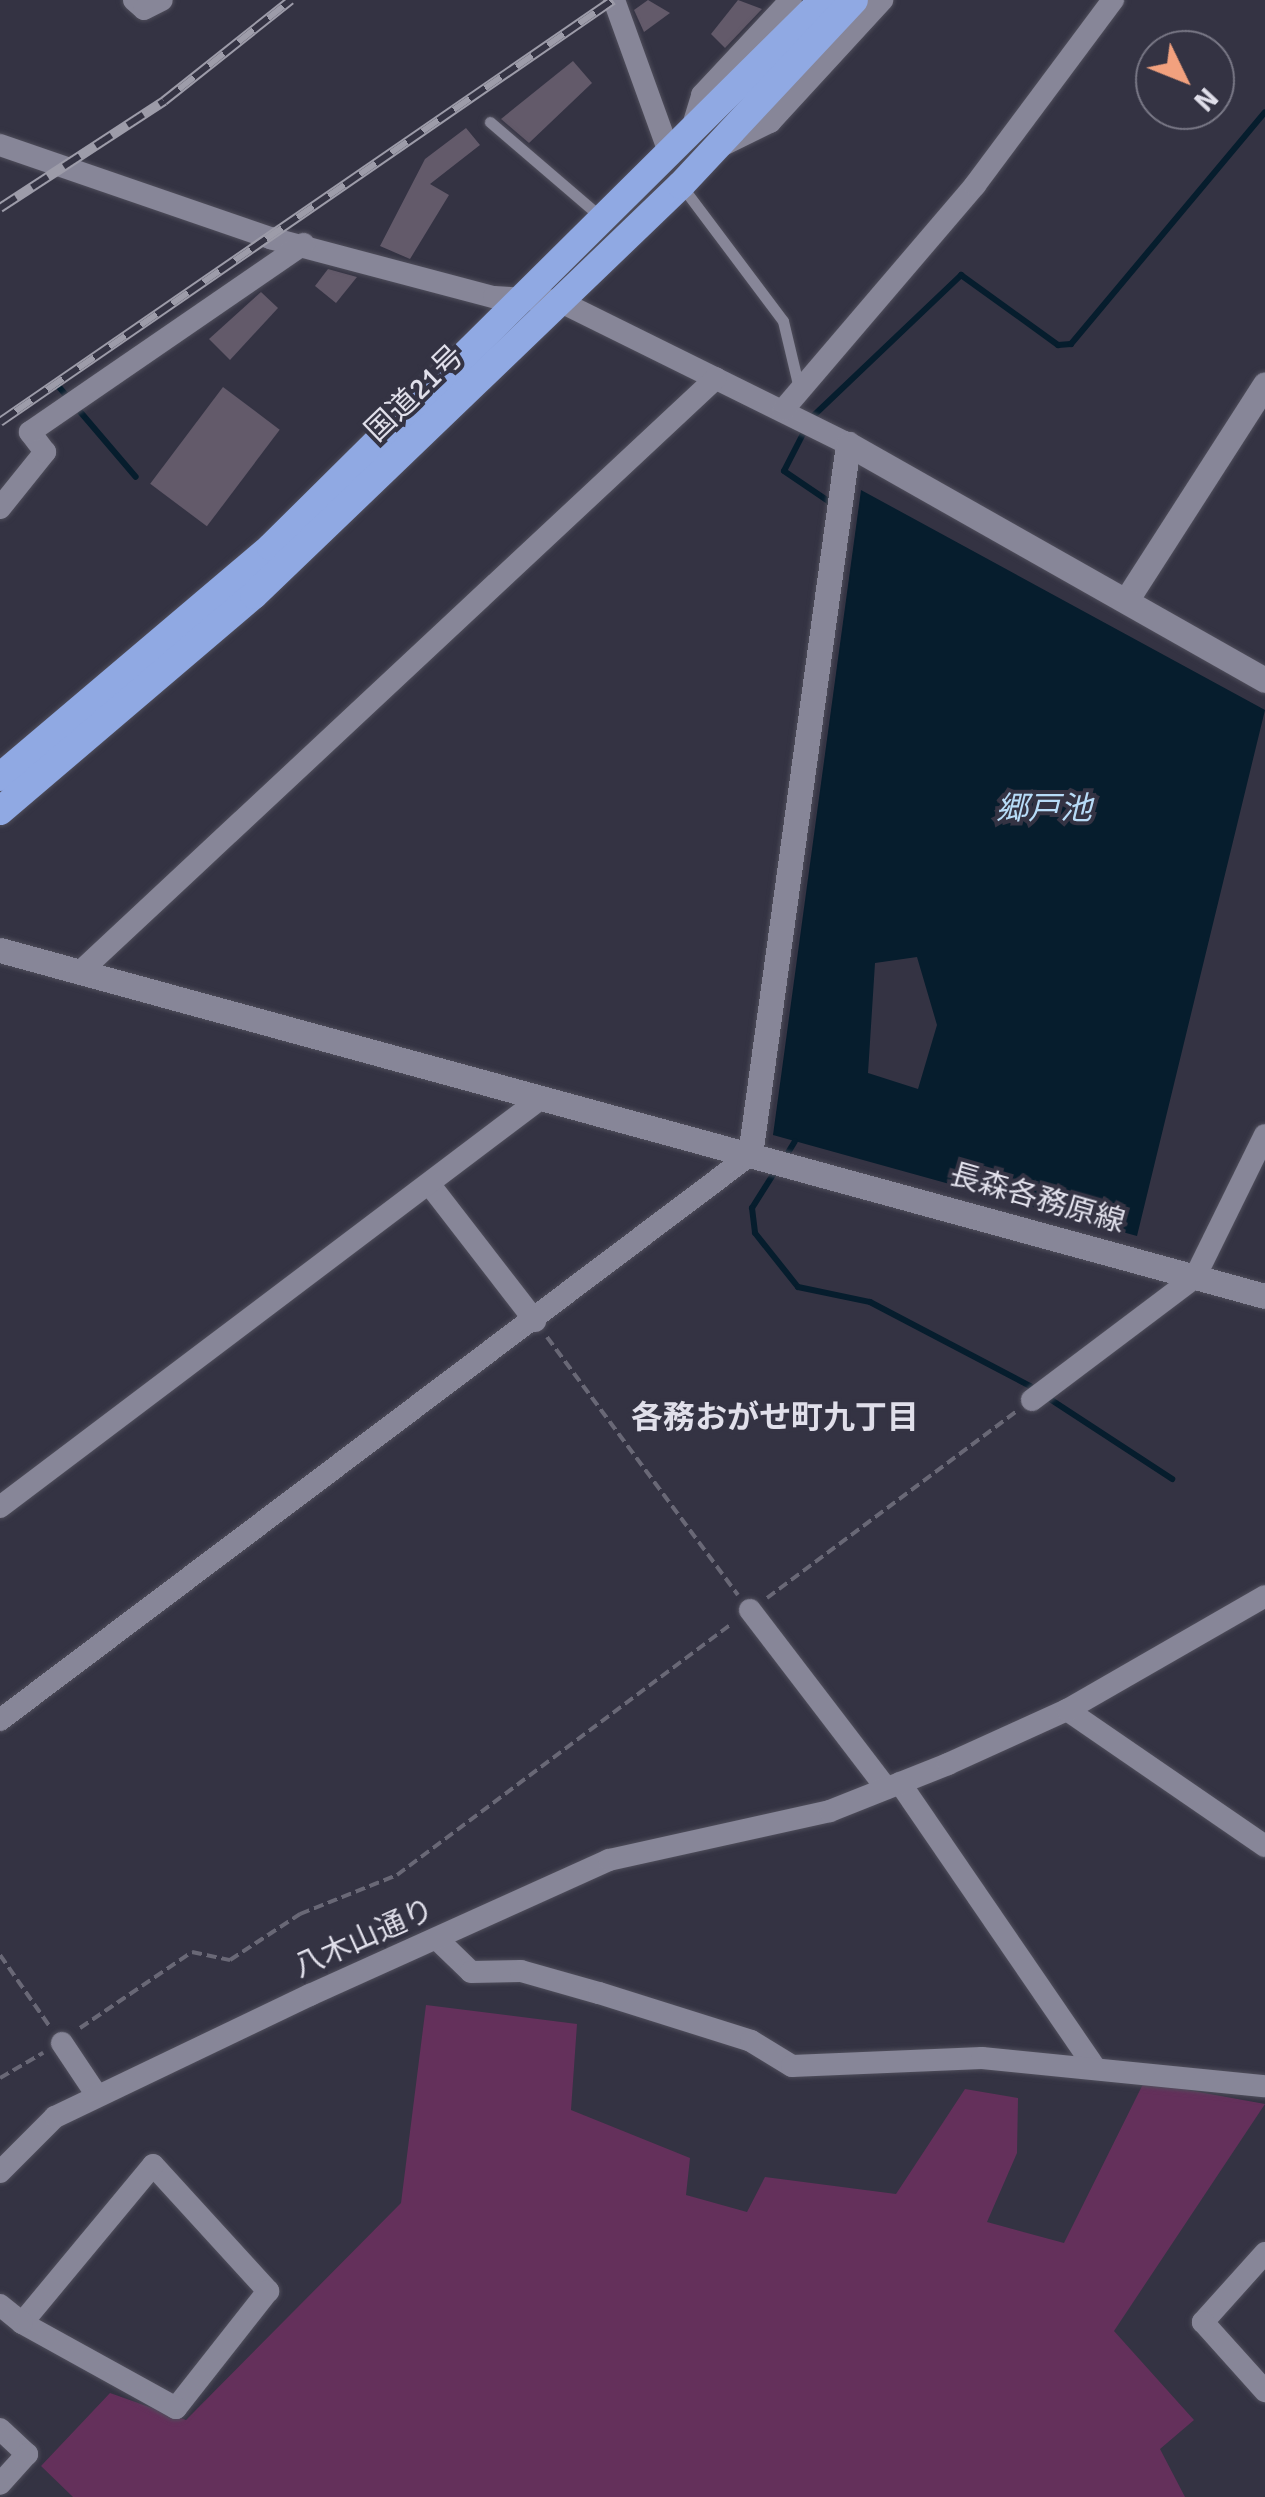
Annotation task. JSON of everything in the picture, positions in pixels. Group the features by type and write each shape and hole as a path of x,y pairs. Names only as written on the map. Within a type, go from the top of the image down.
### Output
{"highway":[{"name":"国道21号","path":"728,116 823,0"},
{"name":"国道21号","path":"0,778 214,600 605,221 728,116 854,0"},
{"name":"国道21号","path":"0,811 254,595 681,185 690,147"}],"street":[{"path":"134,0 144,9 162,0"},
{"path":"614,0 690,147"},
{"path":"690,147 702,95 790,0"},
{"path":"690,147 770,122 882,0"},
{"path":"792,413 799,388 976,185 1113,0"},
{"path":"0,145 304,244 523,300 559,301 792,413 1265,680"},
{"path":"0,508 45,452 30,432 304,244"},
{"path":"80,972 716,378"},
{"path":"1127,599 1265,384"},
{"path":"0,1720 535,1321 771,1161 842,490 838,438"},
{"name":"長森各務原線","path":"0,950 1265,1296"},
{"path":"0,1507 540,1099"},
{"path":"1040,1394 1195,1278 1265,1135"},
{"path":"430,1185 535,1321"},
{"path":"893,1786 1067,1710 1265,1596"},
{"path":"750,1610 893,1786 1093,2065"},
{"path":"1067,1710 1265,1846"},
{"name":"八木山通り","path":"0,2172 18,2147 96,2094 646,1847 783,1822 893,1786"},
{"path":"437,1939 472,1972 521,1971 598,1993 751,2041 792,2066 1093,2065 1265,2086"},
{"path":"62,2043 96,2094"},
{"path":"0,2306 22,2323 176,2408 268,2291 153,2165 22,2323"},
{"path":"1265,2253 1203,2322 1265,2391"},
{"path":"0,2429 27,2454 0,2484"}],"lane":[{"path":"490,122 605,221"},
{"path":"681,185 783,321 799,388"}],"path":[{"path":"535,1321 750,1610"},
{"path":"0,2078 62,2043 192,1952 230,1960 300,1914 397,1875 1040,1394"},
{"path":"0,1955 62,2043"}],"shaded area":[{"path":"426,2005 577,2024 571,2110 690,2158 686,2195 747,2212 765,2177 896,2194 965,2089 1018,2098 1017,2153 987,2222 1064,2243 1144,2082 1265,2104 1114,2331 1194,2420 1160,2449 1185,2497 73,2497 41,2466 110,2393 186,2420 401,2203"}],"water":[{"name":"郷戸池","path":"861,490 1265,710 1137,1236 773,1135","holes":["917,957 937,1025 918,1089 868,1073 875,963"]}],"building":[{"path":"648,0 670,13 644,32 634,10"},
{"path":"738,0 762,9 725,48 711,34"},
{"path":"573,61 592,83 529,143 501,119"},
{"path":"466,128 480,145 430,184 449,195 410,259 380,246 425,159"},
{"path":"328,269 357,277 336,303 315,286"},
{"path":"261,292 278,308 230,360 209,339"},
{"path":"223,387 280,430 207,526 150,484"}],"waterway":[{"path":"810,419 961,275 1058,345 1071,344 1265,112"},
{"path":"59,387 136,477"},
{"path":"805,430 784,471 831,503"},
{"path":"786,1156 795,1141"},
{"path":"776,1170 752,1208 755,1233 798,1287 870,1302 1030,1386 1172,1479"}],"railway":[{"path":"0,208 164,101 291,0"},
{"path":"0,422 613,0"}],"district":[{"name":"各務おがせ町九丁目","path":"775,1418"}]}
